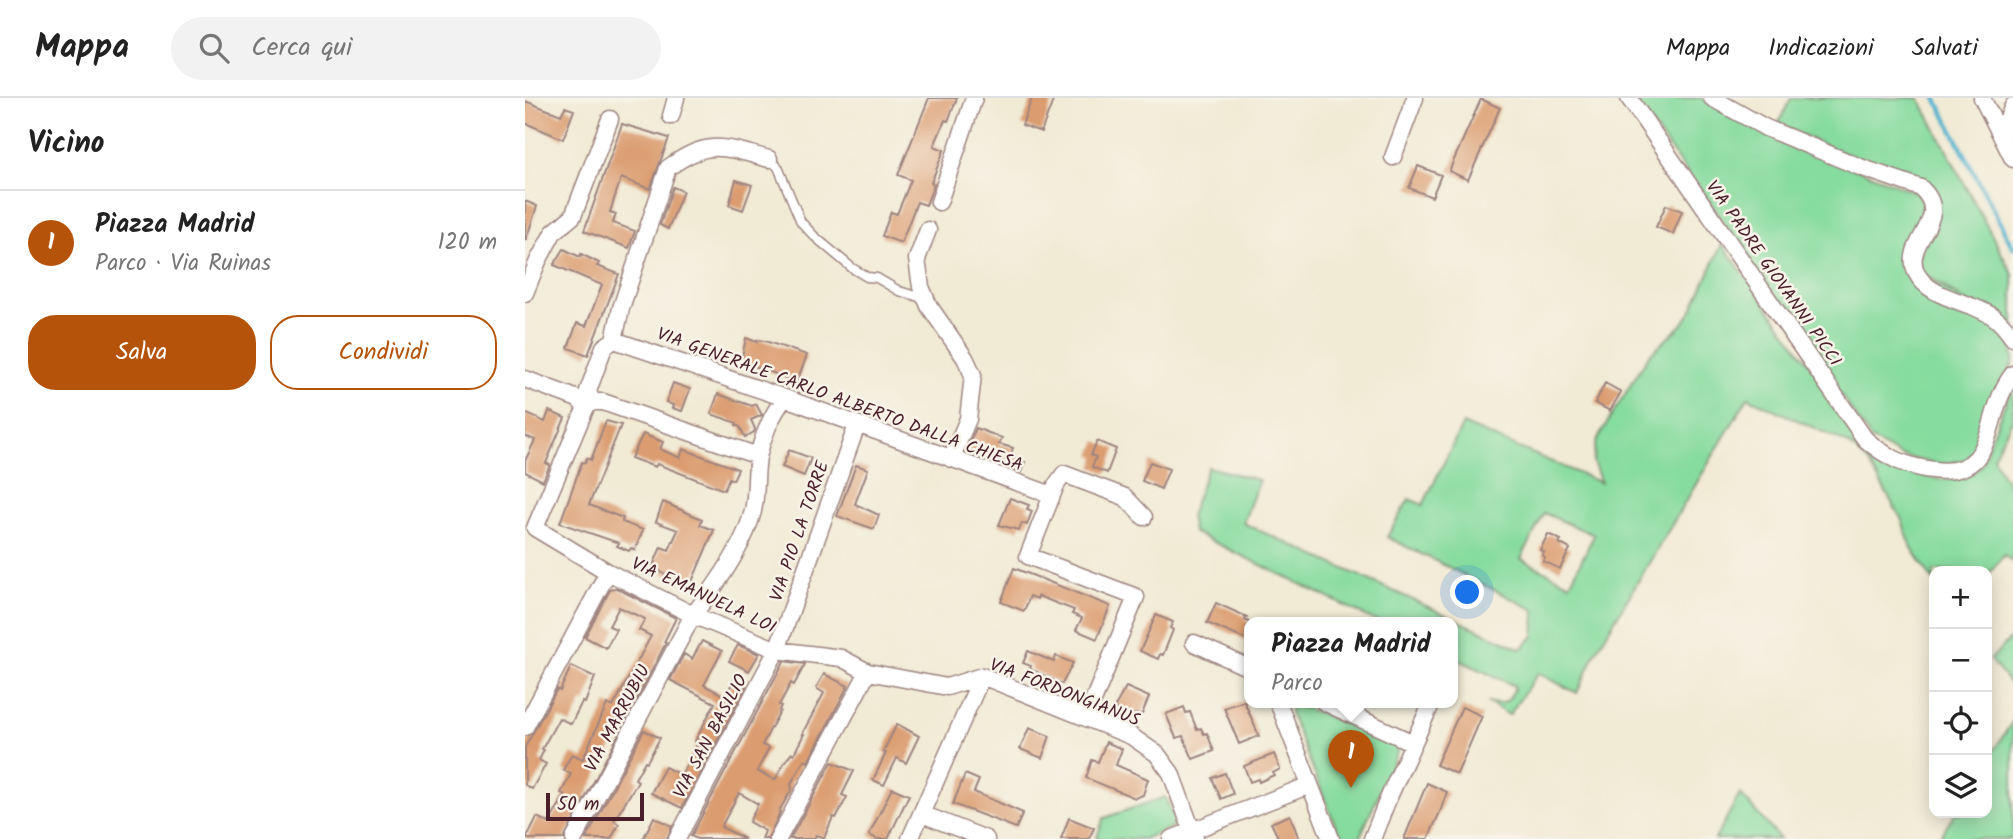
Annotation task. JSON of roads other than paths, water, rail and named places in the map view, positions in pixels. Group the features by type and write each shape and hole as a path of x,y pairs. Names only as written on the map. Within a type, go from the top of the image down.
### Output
{"street":[{"path":"671,116 676,98"},
{"path":"939,202 974,98"},
{"path":"1393,157 1415,98"},
{"name":"VIA PADRE GIOVANNI PICCI","path":"1629,98 1865,439 1880,453 1896,462 1945,472 1966,468 1977,458 1989,434 2001,394 2013,374"},
{"path":"1712,98 1766,128 1860,167 1921,188 1928,195 1932,210 1914,254 1917,273 1924,282 1938,291 1994,317 2013,338"},
{"path":"1982,98 2013,159"},
{"path":"2001,135 2013,106"},
{"path":"525,293 553,233 573,216 610,119"},
{"path":"589,404 588,391 604,347 614,340 621,308 668,168 686,155 705,148 721,147 769,159"},
{"path":"928,230 917,259 922,288 929,306 965,358 973,375 968,419 951,459"},
{"name":"VIA GENERALE CARLO ALBERTO DALLA CHIESA","path":"614,340 785,398 1052,495"},
{"path":"525,379 589,404 603,402 758,456"},
{"name":"VIA MARRUBIU","path":"574,839 693,615 716,585 744,534 753,512 758,456 776,408 785,398"},
{"name":"VIA EMANUELA LOI","path":"589,404 535,528 608,572 693,615 777,650 841,658 868,672 947,687"},
{"name":"VIA PIO LA TORRE","path":"777,650 857,425"},
{"path":"1086,718 1136,597 1028,556 1056,485 1064,474 1125,497 1145,517"},
{"path":"525,727 608,572"},
{"path":"1194,643 1244,666"},
{"name":"VIA SAN BASILIO","path":"679,838 777,650"},
{"path":"778,839 868,672"},
{"path":"910,839 982,676"},
{"name":"VIA FORDONGIANUS","path":"947,687 982,676 1131,736 1157,754 1171,773 1194,835"},
{"path":"1284,708 1331,839"},
{"path":"1337,708 1413,743"},
{"path":"1373,839 1429,708"},
{"path":"1171,839 1194,835 1310,785"},
{"path":"922,814 986,839"}],"lane":[{"path":"769,159 778,167 801,222 814,236 852,268 899,291 919,297 929,306"}],"waterway":[{"path":"1936,98 2013,248"}],"place":[{"name":"Piazza Madrid","path":"1351,788"}]}
